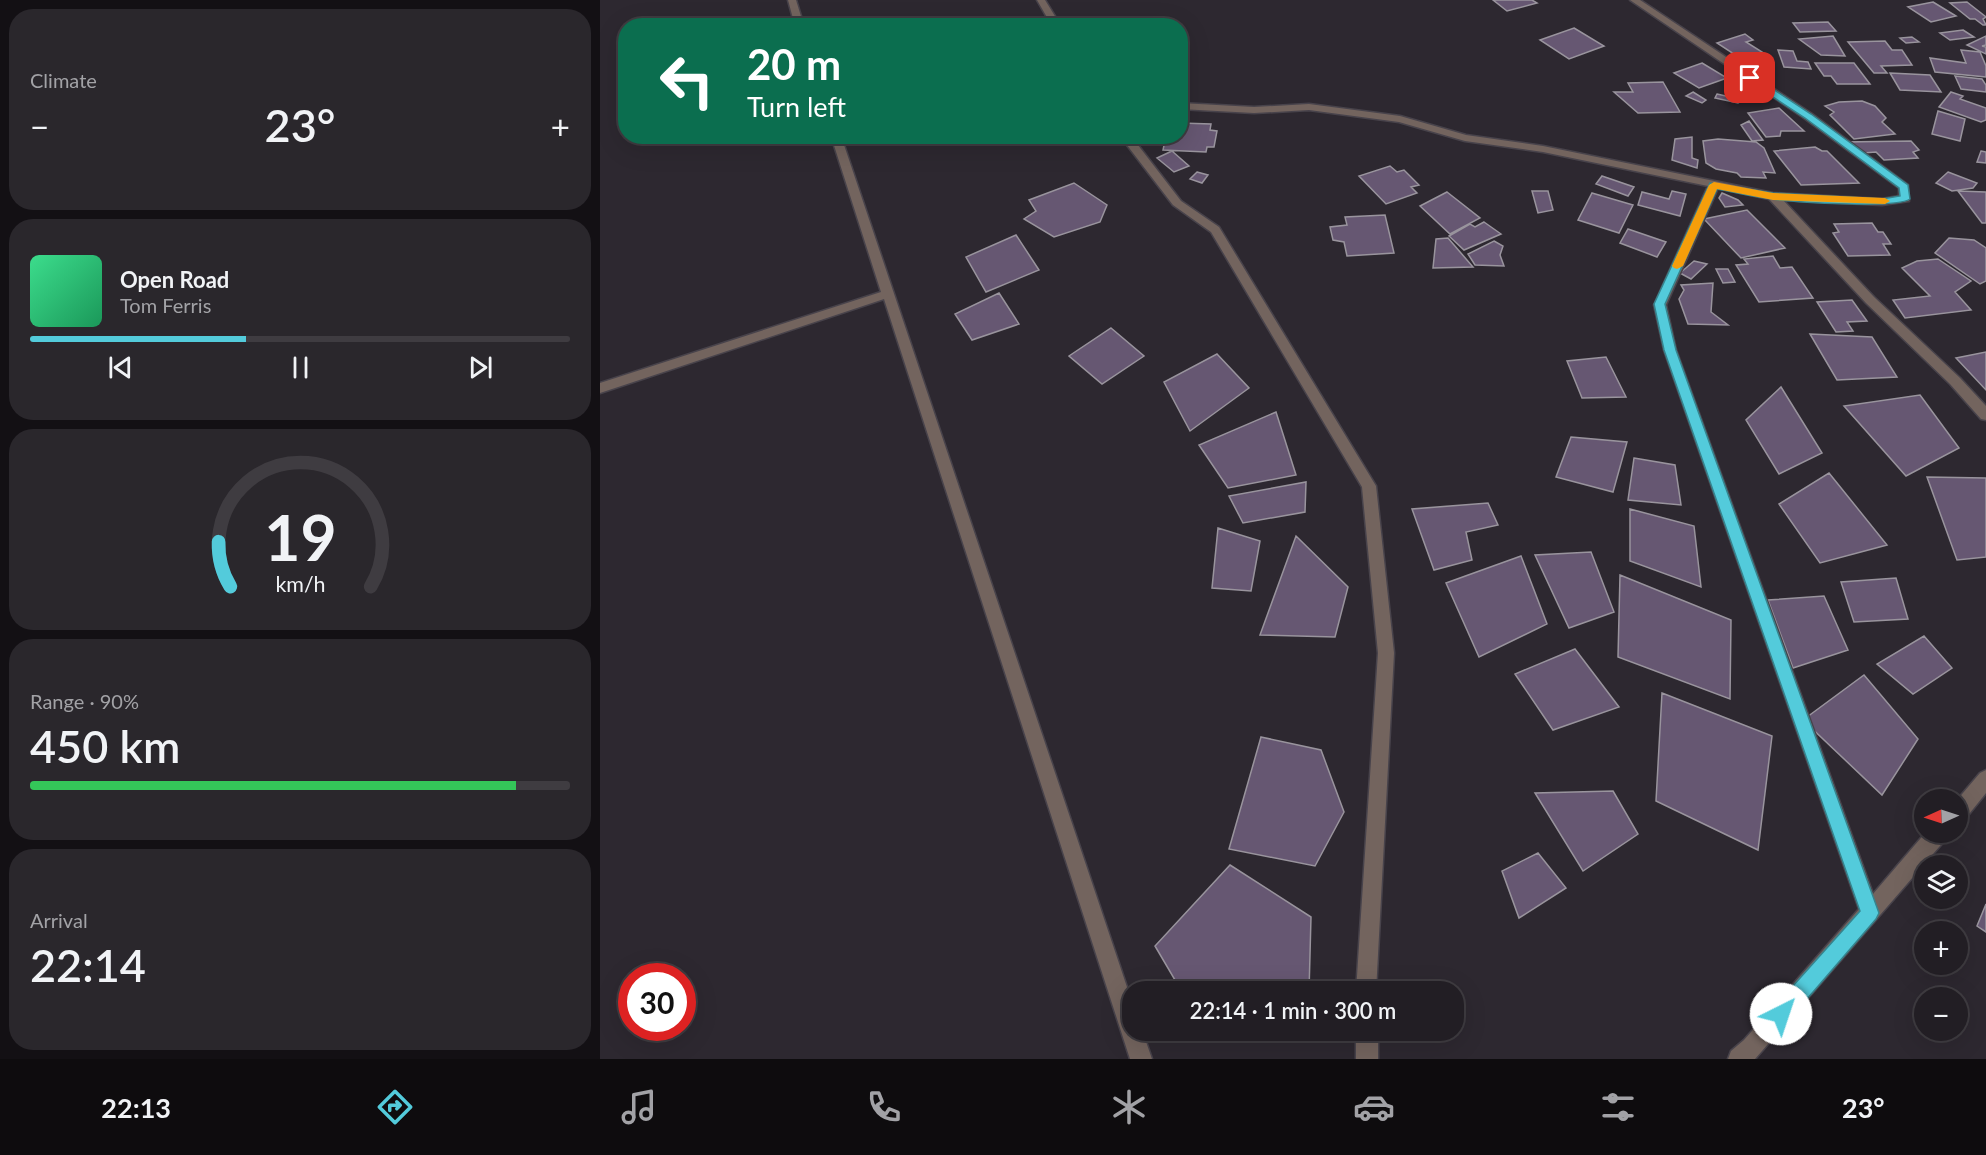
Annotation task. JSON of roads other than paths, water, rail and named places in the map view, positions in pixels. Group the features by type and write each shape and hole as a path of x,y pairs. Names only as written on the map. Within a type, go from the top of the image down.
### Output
{"street":[{"path":"792,0 798,18"},
{"path":"1041,0 1052,18"},
{"path":"1188,106 1254,110 1309,107 1400,119 1465,138 1543,149 1773,196 1882,202 1905,199 1904,187 1808,116 1634,0"},
{"path":"839,144 1141,1059"},
{"path":"1131,144 1177,203 1215,230 1369,486 1386,653 1367,981"},
{"path":"1714,185 1660,304 1662,316 1670,350 1870,913"},
{"path":"1773,196 1870,300 1955,381 1986,415"},
{"path":"600,388 887,294"},
{"path":"1968,800 1986,779"},
{"path":"1751,1055 1930,843"},
{"path":"1367,1041 1367,1059"}]}
